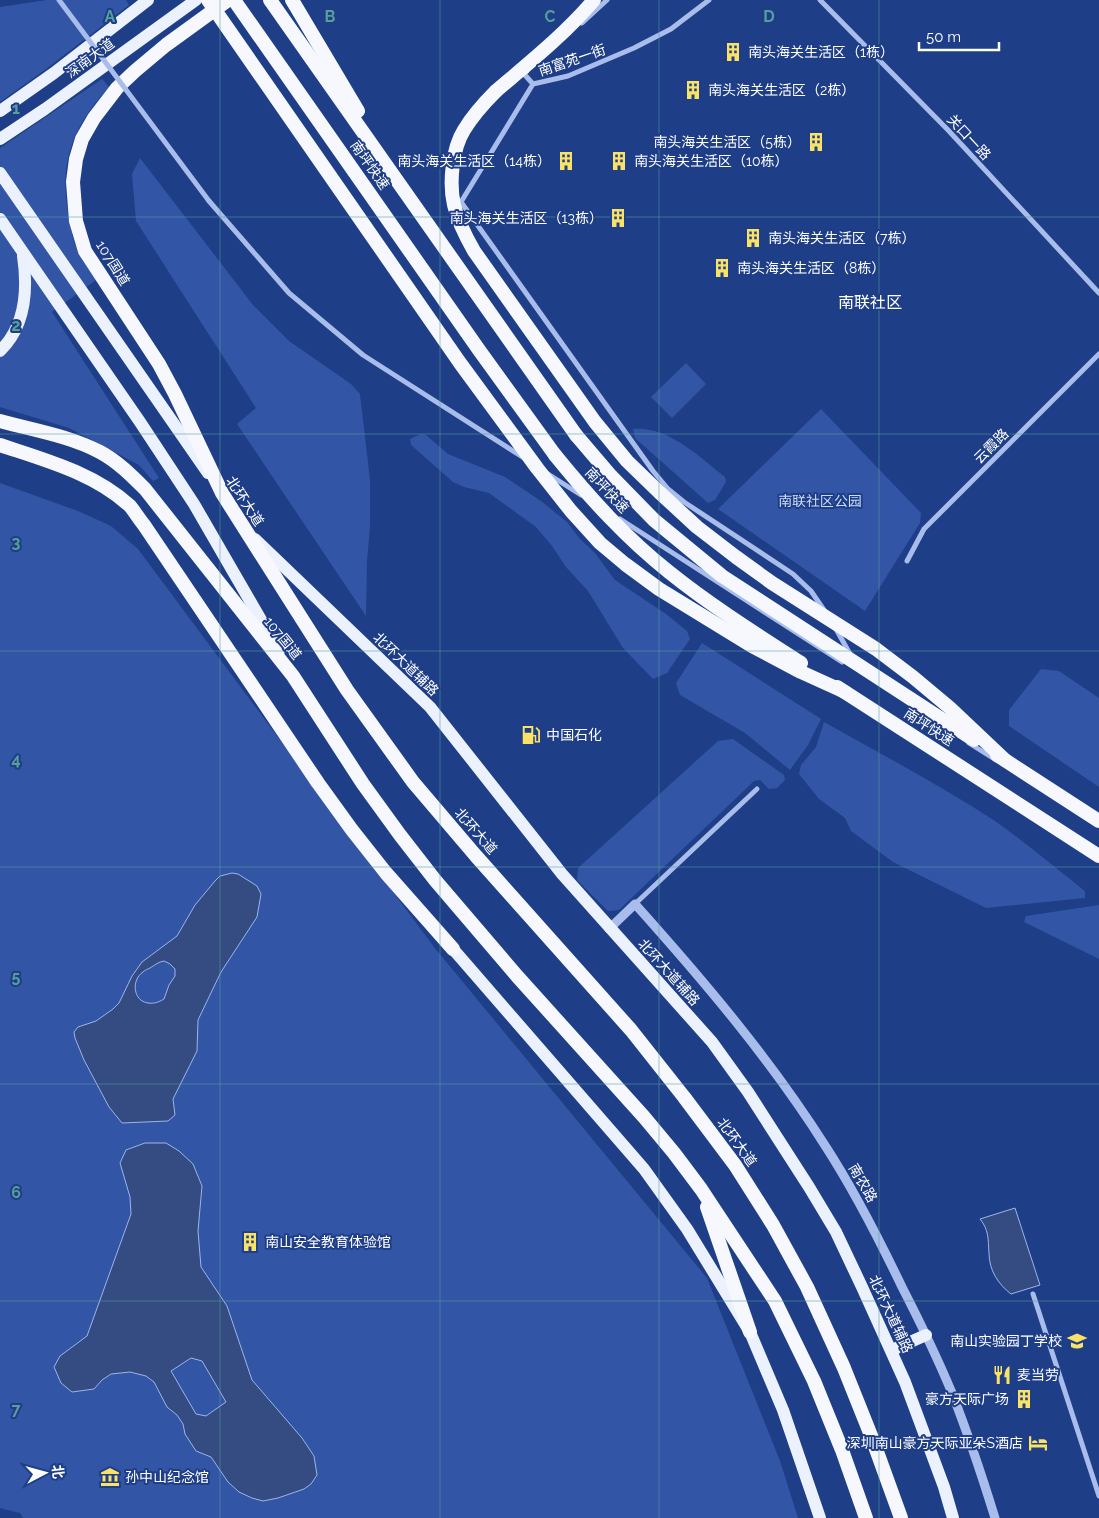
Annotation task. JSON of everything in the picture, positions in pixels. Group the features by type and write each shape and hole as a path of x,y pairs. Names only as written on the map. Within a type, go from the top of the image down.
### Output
{"highway":[{"path":"208,0 460,363 536,468 600,543 660,590 752,646 801,672 845,692"},
{"name":"南坪快速","path":"270,0 576,436 611,476 654,520 722,576 1099,820"},
{"path":"292,0 360,114 392,173"},
{"path":"594,0 552,44 496,91 477,110 462,132 454,156 452,180 454,204 462,229 474,252 595,422 627,461 659,492 698,527 736,557 772,583 876,649 950,708 1005,760"},
{"name":"南坪快速","path":"230,1 555,455 589,496 632,540 668,572 706,600 1099,856"},
{"name":"107国道","path":"222,493 175,394 148,347 85,251 76,221 73,182 76,159 82,139 106,102 135,71 166,45 230,1"},
{"name":"107国道","path":"0,421 83,444 101,452 130,474 145,489 293,676"},
{"path":"0,445 80,474 100,484 131,507 318,783 352,830 386,873 453,949"},
{"name":"北环大道","path":"222,493 347,690 413,782 476,856 631,1030 735,1166 773,1225 807,1287 872,1438 901,1518"},
{"path":"293,676 363,784 435,880 517,976 644,1117 701,1189 775,1301 814,1382 842,1450 866,1518"},
{"path":"701,1189 750,1332"}],"main road":[{"name":"深南大道","path":"0,110 54,73 148,0"},
{"name":"深南大道","path":"0,140 196,0"},
{"name":"北环大道","path":"0,173 222,493"},
{"path":"0,219 140,422 194,504 293,676"},
{"path":"0,351 7,344 18,326 25,301 26,277 22,251"},
{"name":"北环大道辅路","path":"243,528 430,707 562,874 609,929 712,1042 748,1092 836,1232 892,1350 937,1469 953,1518"},
{"path":"453,949 644,1169 687,1229 750,1332 783,1410 820,1518"},
{"path":"892,1350 926,1335"}],"street":[{"path":"59,0 209,201 289,293 363,355 845,664"},
{"path":"533,84 524,74 607,0"},
{"name":"南富苑一街","path":"710,0 671,30 626,52 568,76 533,84 461,202 630,440 668,489 684,502 793,574 811,591 835,627 862,675"},
{"name":"关口一路","path":"820,0 948,130 1099,293"},
{"name":"云霞路","path":"907,561 924,529 1099,354"},
{"path":"894,696 1099,826"},
{"path":"609,929 757,789"},
{"name":"南农路","path":"635,904 723,1004 803,1112 854,1193 926,1335 951,1392 972,1447 995,1518"},
{"path":"1034,1294 1099,1496"}],"green space":[{"path":"47,0 126,0 129,5 0,102 0,7"},
{"path":"102,79 109,87 86,116 78,131 71,146 67,162 66,179 66,198 76,246 96,280 52,312 159,478 153,481 139,465 69,428 0,407 0,148"},
{"path":"140,158 253,305 289,341 351,384 360,394 370,480 366,616 237,424 256,408 136,221 132,174"},
{"path":"686,363 706,384 672,418 651,397"},
{"name":"南联社区公园","path":"821,409 921,513 920,523 865,611 718,509"},
{"path":"633,429 659,432 683,444 725,477 726,482 715,500 708,503 635,438"},
{"path":"421,434 426,435 448,454 505,477 541,501 567,522 580,539 595,553 615,580 666,614 687,631 690,639 667,673 653,679 623,648 588,591 566,567 536,527 489,493 464,487 453,482 411,445 410,439"},
{"path":"0,483 78,511 111,526 138,549 434,947 707,1278 780,1461 798,1518 23,1518 20,1513 0,1508"},
{"path":"702,643 821,719 808,745 790,770 745,733 680,695 676,683"},
{"path":"1041,669 1059,671 1099,698 1099,787 1009,726 1009,710"},
{"path":"824,722 932,782 995,821 1085,891 1085,898 986,908 893,862 851,831 845,818 819,799 799,774 801,765 816,747"},
{"path":"733,739 784,775 785,780 777,788 769,789 760,780 754,781 619,910 608,911 577,880 578,868 718,741"},
{"path":"1099,905 1099,959 1024,922 1026,916"}],"shaded area":[{"path":"232,873 238,874 257,886 261,894 257,917 221,972 198,1020 197,1051 173,1099 175,1115 168,1121 122,1123 109,1107 84,1060 74,1032 78,1027 96,1021 119,1003 132,976 142,962 177,936 195,905 220,876","holes":["164,961 175,969 175,976 169,985 164,999 150,1003 139,998 135,990 139,976 160,962"]},
{"path":"145,1143 166,1143 179,1151 193,1164 202,1186 198,1231 201,1267 227,1306 252,1380 302,1438 314,1456 317,1475 311,1484 304,1489 263,1501 239,1492 228,1482 211,1457 196,1451 185,1434 183,1424 177,1415 167,1407 154,1382 146,1376 130,1372 111,1374 94,1389 72,1392 61,1383 54,1367 60,1356 87,1336 131,1214 130,1197 120,1163 126,1150","holes":["191,1358 202,1361 226,1402 206,1416 196,1414 171,1371"]},
{"path":"1015,1208 1040,1285 1011,1294 998,1281 993,1271 989,1259 987,1231 980,1219"}],"place":[{"name":"南头海关生活区（1栋）","path":"733,52"},
{"name":"南头海关生活区（2栋）","path":"693,90"},
{"name":"南头海关生活区（5栋）","path":"816,142"},
{"name":"南头海关生活区（14栋）","path":"566,161"},
{"name":"南头海关生活区（10栋）","path":"619,161"},
{"name":"南头海关生活区（13栋）","path":"618,218"},
{"name":"南头海关生活区（7栋）","path":"753,238"},
{"name":"南头海关生活区（8栋）","path":"722,268"},
{"name":"中国石化","path":"531,735"},
{"name":"南山安全教育体验馆","path":"250,1242"},
{"name":"南山实验园丁学校","path":"1077,1341"},
{"name":"麦当劳","path":"1002,1375"},
{"name":"豪方天际广场","path":"1024,1399"},
{"name":"深圳南山豪方天际亚朵S酒店","path":"1038,1443"},
{"name":"孙中山纪念馆","path":"110,1477"}],"district":[{"name":"南联社区","path":"870,302"}]}
